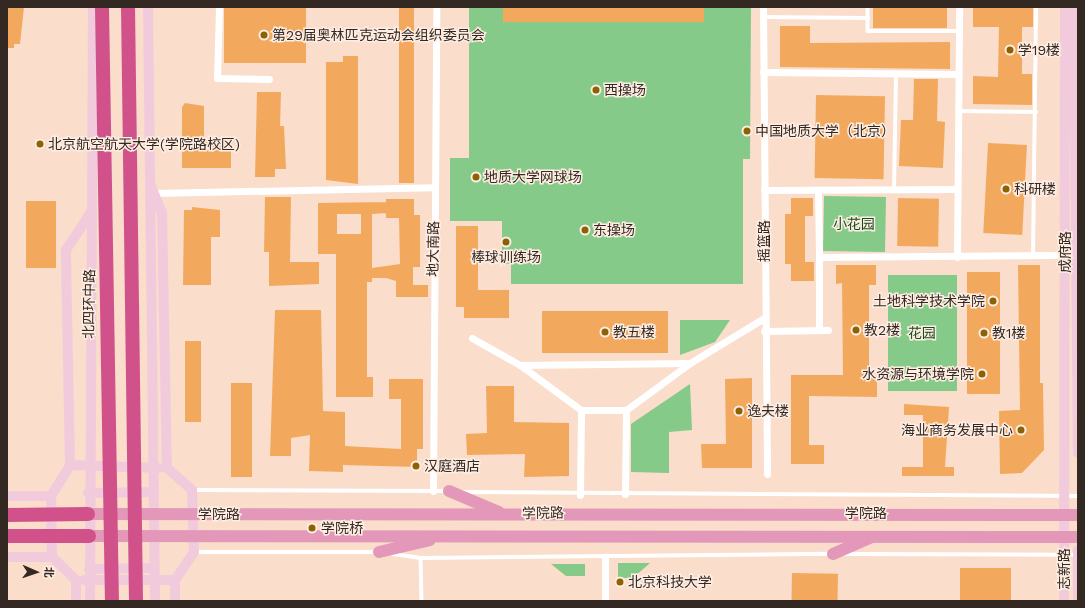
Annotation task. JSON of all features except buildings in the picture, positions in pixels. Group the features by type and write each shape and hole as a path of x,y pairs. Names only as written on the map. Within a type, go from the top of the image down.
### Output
{"highway":[{"name":"北四环中路","path":"102,7 112,601"},
{"path":"128,7 136,601"},
{"name":"学院路","path":"7,515 88,514"},
{"name":"学院路","path":"7,536 89,536"}],"main road":[{"path":"449,492 504,514"},
{"name":"学院路","path":"88,514 1078,515"},
{"name":"学院路","path":"89,536 336,534 451,536 878,534 1078,537"},
{"path":"832,554 878,534"},
{"path":"379,552 451,536"}],"street":[{"name":"北四环中路","path":"90,601 88,514 89,284 93,7"},
{"path":"148,7 150,285 155,601"},
{"path":"219,7 217,78 269,79"},
{"name":"地大南路","path":"433,491 436,7"},
{"name":"摇篮路","path":"763,7 764,331 767,474"},
{"path":"957,257 959,7"},
{"name":"成府路","path":"1065,7 1065,515"},
{"name":"成府路","path":"1074,7 1078,453"},
{"path":"763,72 958,74"},
{"path":"149,180 162,213 167,468"},
{"path":"154,193 434,187"},
{"path":"764,190 957,189"},
{"path":"818,190 819,330"},
{"path":"52,557 51,496 70,465 66,250 91,212"},
{"path":"819,257 1055,255"},
{"path":"472,338 520,365 581,410 626,410 690,364 764,318"},
{"path":"764,331 828,330"},
{"path":"520,365 690,364"},
{"path":"580,495 581,410"},
{"path":"626,410 626,494"},
{"path":"70,465 167,468 192,490 194,552 175,580 175,601"},
{"path":"88,493 153,492"},
{"path":"7,496 51,496"},
{"name":"志新路","path":"1064,601 1065,515"},
{"name":"志新路","path":"1078,550 1078,601"},
{"path":"7,557 52,557 76,580 175,580"},
{"path":"605,557 605,601"},
{"path":"89,569 154,568"},
{"path":"76,580 76,601"}],"lane":[{"path":"868,7 868,31 959,31"},
{"path":"1033,256 1036,112 1036,7"},
{"path":"763,17 868,18"},
{"path":"894,189 896,74"},
{"path":"958,111 1036,112"},
{"name":"学院路","path":"192,490 433,491 580,495 1078,496"},
{"path":"194,552 379,552 421,558 832,554 1078,555"},
{"path":"421,558 422,601"}],"green space":[{"path":"469,7 751,7 750,159 743,159 743,284 511,284 511,264 502,263 502,221 450,221 450,158 469,158"},
{"name":"小花园","path":"824,196 886,197 885,252 823,251"},
{"name":"花园","path":"888,275 957,275 957,391 888,391"},
{"path":"680,320 730,320 715,342 680,355"},
{"path":"690,384 692,430 669,432 669,473 631,472 631,424"},
{"path":"618,563 650,563 633,578 618,578"},
{"path":"551,564 585,564 585,576 566,576"}],"place":[{"name":"第29届奥林匹克运动会组织委员会","path":"264,35"},
{"name":"学19楼","path":"1010,50"},
{"name":"西操场","path":"596,90"},
{"name":"中国地质大学（北京）","path":"747,131"},
{"name":"北京航空航天大学(学院路校区)","path":"40,144"},
{"name":"地质大学网球场","path":"476,177"},
{"name":"科研楼","path":"1006,189"},
{"name":"东操场","path":"585,230"},
{"name":"棒球训练场","path":"506,242"},
{"name":"土地科学技术学院","path":"993,301"},
{"name":"教2楼","path":"856,330"},
{"name":"教五楼","path":"605,332"},
{"name":"教1楼","path":"984,333"},
{"name":"水资源与环境学院","path":"982,374"},
{"name":"逸夫楼","path":"739,411"},
{"name":"海业商务发展中心","path":"1021,430"},
{"name":"汉庭酒店","path":"416,466"},
{"name":"学院桥","path":"312,528"},
{"name":"北京科技大学","path":"620,582"}]}
